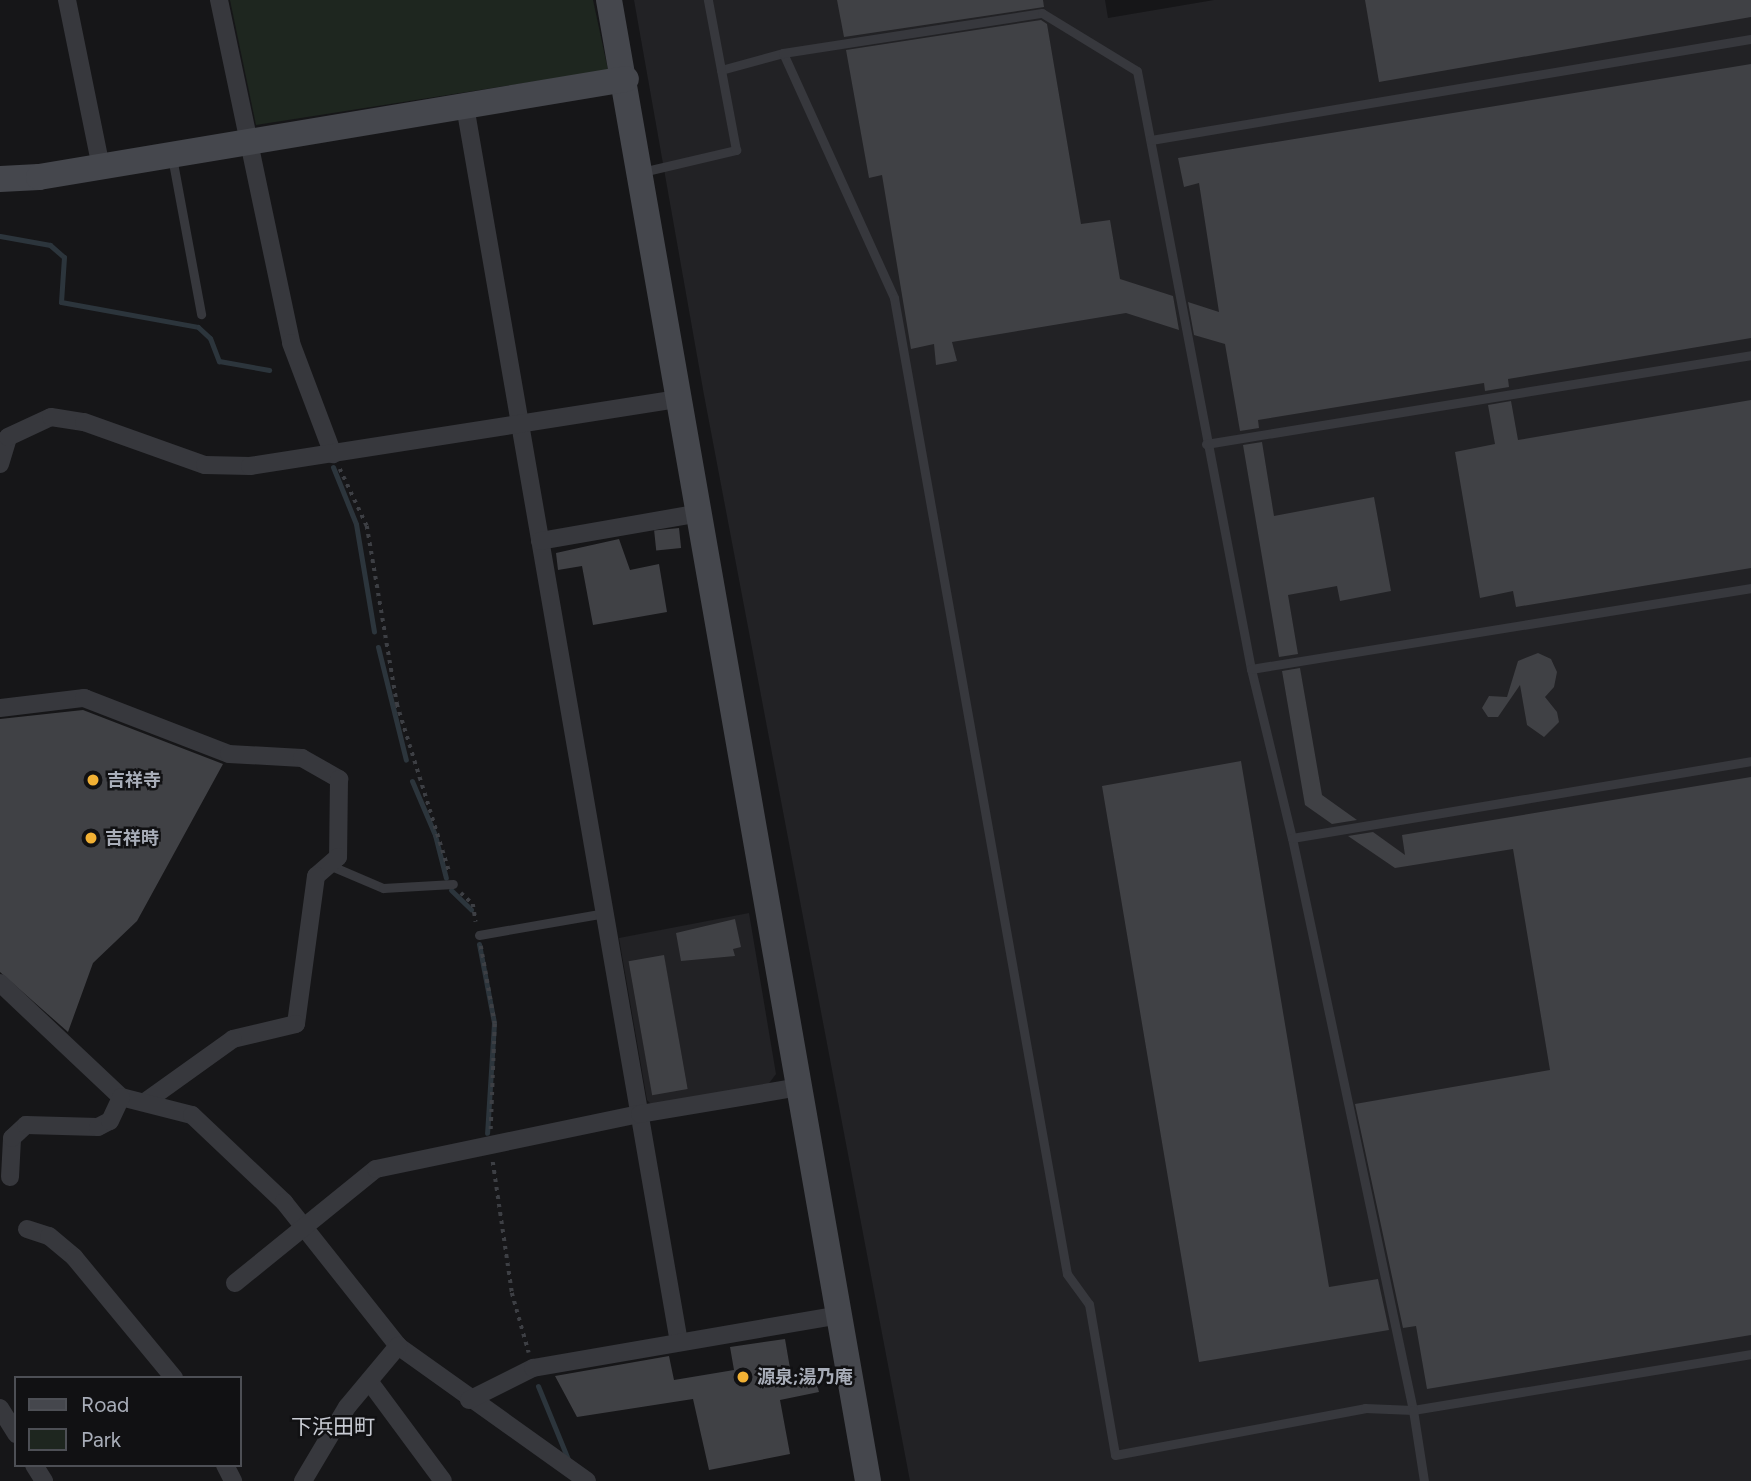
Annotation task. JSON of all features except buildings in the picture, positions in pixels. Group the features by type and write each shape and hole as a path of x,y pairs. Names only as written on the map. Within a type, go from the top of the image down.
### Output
{"street":[{"path":"67,0 101,167"},
{"path":"219,0 291,343 333,454"},
{"path":"609,0 626,79 868,1481"},
{"path":"0,179 101,167 626,79"},
{"path":"465,106 679,1342"},
{"path":"0,464 8,437 51,417 84,422 205,465 250,466 680,399"},
{"path":"540,541 700,513"},
{"path":"0,708 84,698 229,754 302,758 339,779 338,857 316,876 296,1024 233,1039 145,1102"},
{"path":"0,983 102,1084 121,1097 192,1115 305,1228 398,1346 469,1401 587,1481"},
{"path":"235,1283 376,1169 490,1143 800,1087"},
{"path":"10,1177 12,1138 26,1125 98,1127 110,1121 121,1097"},
{"path":"27,1229 49,1236 74,1257 172,1376"},
{"path":"469,1401 533,1368 839,1315"},
{"path":"303,1481 347,1407 398,1346"},
{"path":"369,1381 438,1479"},
{"path":"0,1408 14,1431"}],"lane":[{"path":"642,172 736,150 708,0"},
{"path":"721,70 783,53 1042,13 1137,71 1152,140 1206,444 1220,493 1251,669 1292,838 1413,1410 1424,1481"},
{"path":"1152,140 1751,39"},
{"path":"783,53 894,298 1067,1274 1089,1304 1115,1455 1365,1408 1413,1410 1751,1354"},
{"path":"171,155 201,314"},
{"path":"1206,444 1751,355"},
{"path":"1251,669 1751,588"},
{"path":"1292,838 1751,761"},
{"path":"328,865 383,888 453,884"},
{"path":"479,935 605,913"}],"path":[{"path":"333,454 367,526 397,704 453,884 473,904 495,1024 490,1143 512,1293 533,1368"}],"shaded area":[{"path":"634,0 1105,0 1108,18 1214,0 1751,0 1751,1481 910,1481 704,395"},
{"path":"749,913 776,1074 767,1086 652,1105 647,1100 619,938"}],"green space":[{"path":"230,0 593,0 608,70 256,125"}],"waterway":[{"path":"0,236 50,245 64,257 61,302 198,327 210,338 219,361 269,370"},
{"path":"333,467 356,524 374,631"},
{"path":"378,647 406,760"},
{"path":"412,781 435,835 446,878"},
{"path":"451,890 471,909"},
{"path":"479,944 494,1023 487,1133"},
{"path":"538,1386 568,1459"}],"place":[{"name":"吉祥寺","path":"93,780"},
{"name":"吉祥時","path":"91,838"},
{"name":"源泉;湯乃庵","path":"743,1377"}],"district":[{"name":"下浜田町","path":"333,1427"}]}
